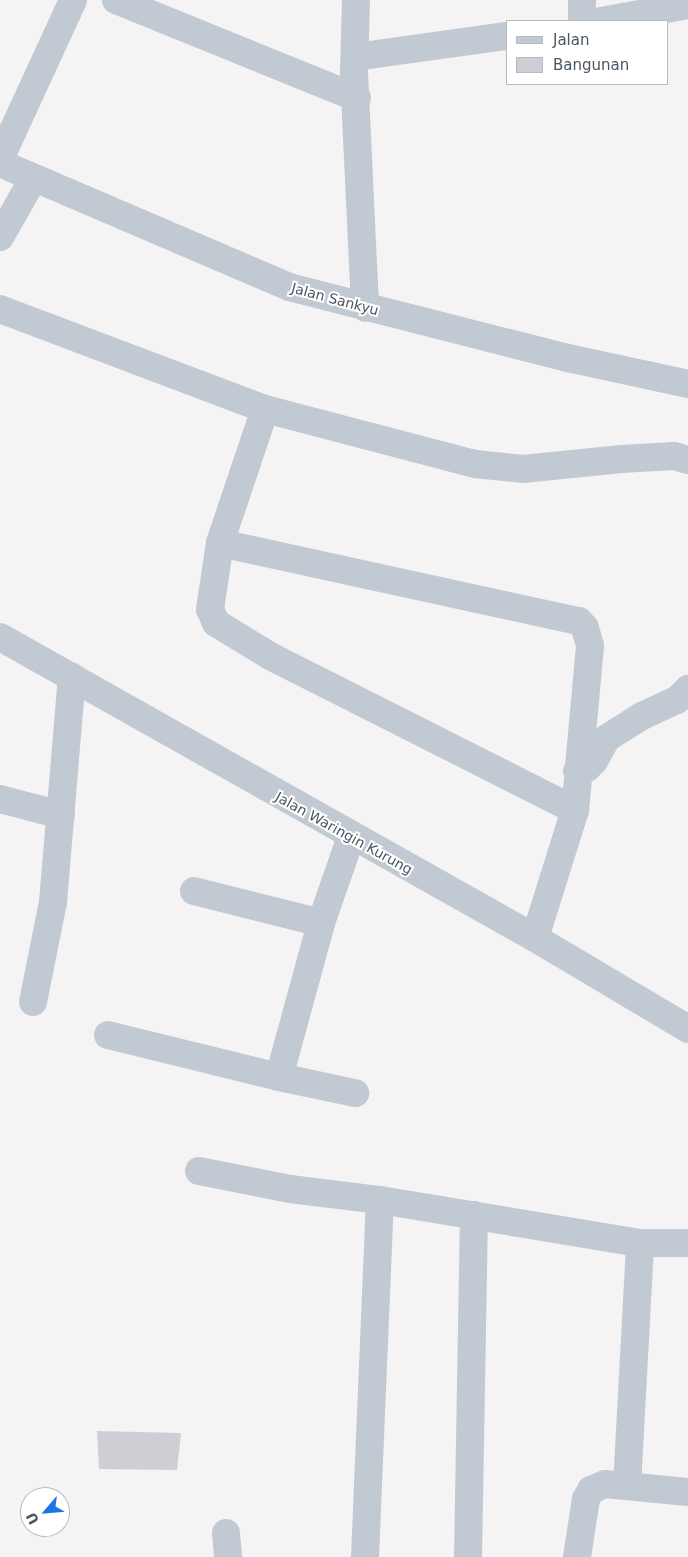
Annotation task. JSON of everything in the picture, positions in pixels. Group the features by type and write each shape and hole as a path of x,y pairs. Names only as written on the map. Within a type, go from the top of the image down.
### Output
{"street":[{"path":"0,159 73,0"},
{"path":"116,0 357,98"},
{"path":"356,0 355,57 365,308"},
{"path":"582,0 582,20"},
{"path":"606,20 688,5"},
{"path":"355,57 506,36"},
{"name":"Jalan Sankyu","path":"0,163 33,179 289,287 365,308 688,384"},
{"path":"0,237 33,179"},
{"path":"0,309 265,409 475,464 523,469 674,456 688,460"},
{"path":"265,409 220,543 210,609 216,623 270,656 575,810"},
{"path":"220,543 579,621 586,628 590,646 577,771 575,810 535,938"},
{"name":"Jalan Waringin Kurung","path":"0,637 351,837 535,938 688,1029"},
{"path":"33,1002 53,902 72,677"},
{"path":"577,771 587,768 594,761 607,738 642,716 677,700 688,689"},
{"path":"0,799 61,815"},
{"path":"279,1077 320,922 351,837"},
{"path":"194,891 320,922"},
{"path":"108,1035 279,1077 355,1093"},
{"path":"198,1171 290,1189 380,1200 640,1243 688,1243"},
{"path":"365,1557 380,1200"},
{"path":"468,1557 474,1215"},
{"path":"628,1486 640,1243"},
{"path":"577,1557 586,1499 591,1490 605,1484 688,1492"}],"building":[{"path":"97,1431 181,1433 177,1470 99,1469"}]}
